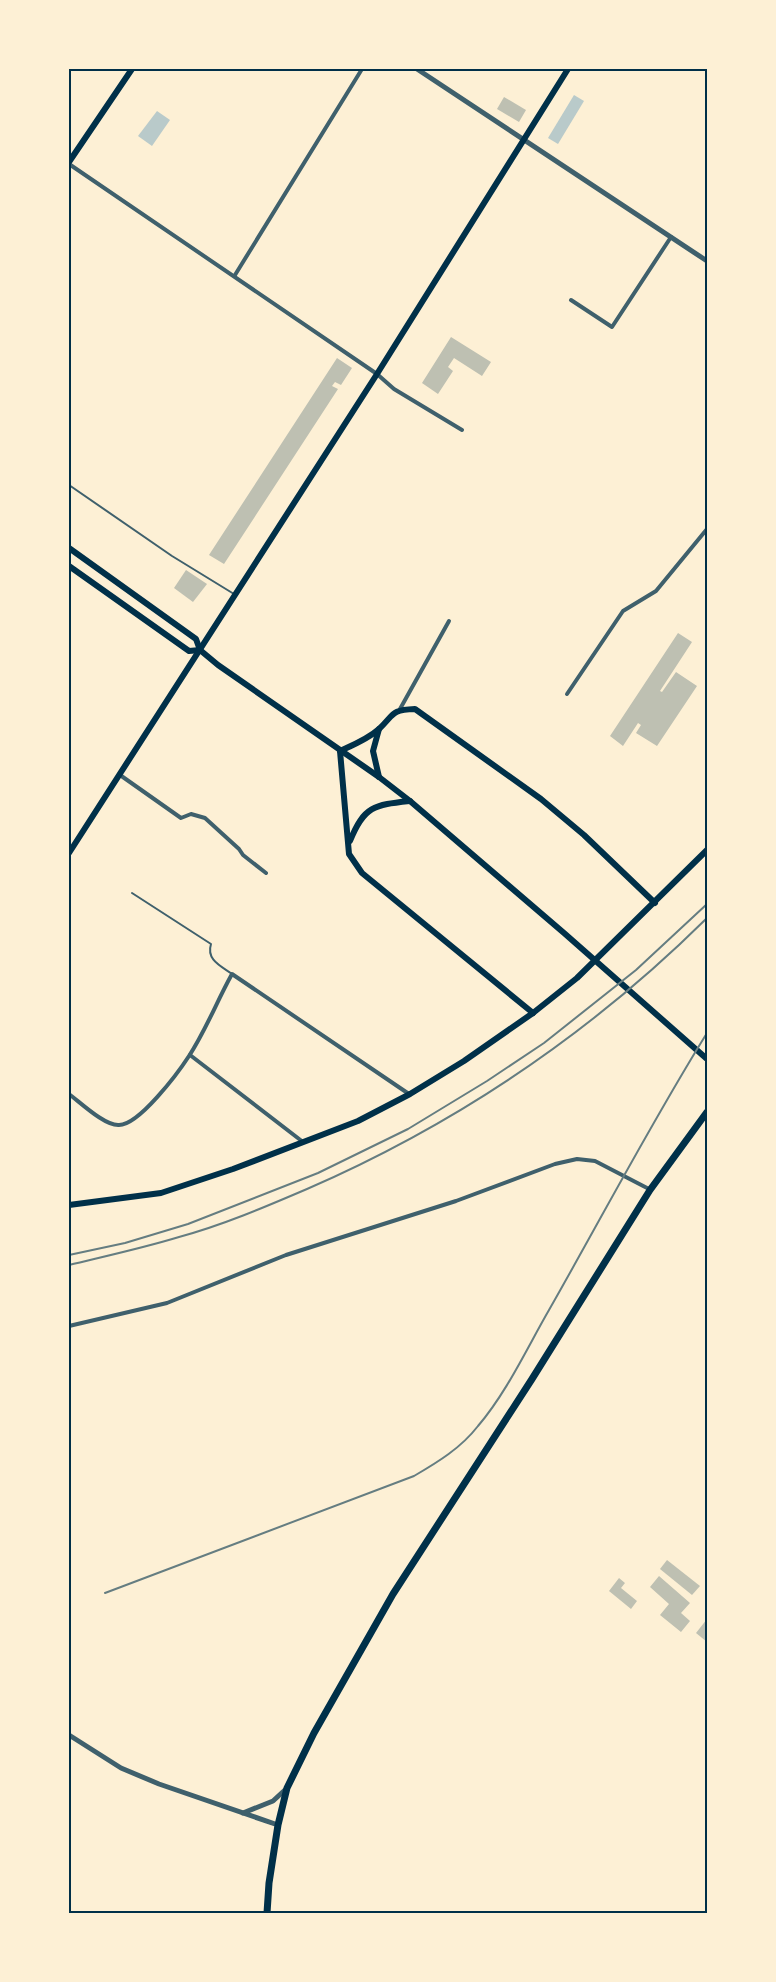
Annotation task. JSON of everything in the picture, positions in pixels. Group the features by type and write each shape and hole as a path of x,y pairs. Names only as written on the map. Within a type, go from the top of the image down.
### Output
{"main road":[{"path":"69,163 132,69"},
{"path":"69,853 377,374 568,69"},
{"path":"69,548 196,639 200,650 410,801 707,1059"},
{"path":"69,566 189,651 200,650"},
{"path":"340,750 361,741 379,728 389,716 400,710 416,709 541,799 584,835 655,903"},
{"path":"379,728 373,751 379,777"},
{"path":"340,750 349,854 362,873 533,1013"},
{"path":"349,845 357,824 367,812 379,805 410,801"},
{"path":"69,1205 161,1193 303,1143 358,1121 410,1094 464,1061 533,1013 577,978 707,850"},
{"path":"267,1913 278,1825 287,1788 314,1733 392,1596 650,1190 707,1112"}],"street":[{"path":"235,276 362,69"},
{"path":"417,69 707,261"},
{"path":"69,163 377,374 394,389 462,430"},
{"path":"571,300 612,327 671,237"},
{"path":"567,694 623,611 656,591 707,529"},
{"path":"400,710 449,621"},
{"path":"120,775 181,818 191,814 206,818 243,855 266,873"},
{"path":"69,1094 111,1124 121,1126 136,1119 190,1055 232,974 410,1094"},
{"path":"190,1055 303,1143"},
{"path":"69,1326 167,1303 286,1255 456,1201 555,1164 577,1159 595,1161 650,1190"},
{"path":"69,1735 121,1768 159,1784 278,1825"},
{"path":"243,1813 273,1801 287,1788"}],"lane":[{"path":"69,484 172,556 234,595"},
{"path":"132,893 211,944 210,952 213,960 232,974"}],"shaded area":[{"path":"574,95 584,101 558,144 548,138"},
{"path":"157,111 170,120 152,146 138,136"}],"building":[{"path":"504,97 526,110 519,122 497,109"},
{"path":"451,337 491,362 482,376 454,358 448,367 453,371 438,394 422,383"},
{"path":"337,358 352,368 341,385 335,382 332,386 338,389 224,564 209,555"},
{"path":"186,570 207,584 193,602 174,588"},
{"path":"678,633 692,642 660,691 662,692 676,672 697,686 657,746 636,733 641,725 638,723 623,746 610,736"},
{"path":"667,1560 700,1586 692,1595 660,1569"},
{"path":"659,1576 690,1603 681,1613 690,1621 681,1632 660,1615 669,1604 650,1587"},
{"path":"619,1578 625,1583 621,1588 637,1601 631,1609 609,1591"},
{"path":"707,1619 707,1642 696,1633"}],"railway":[{"path":"69,1255 125,1243 188,1224 318,1173 408,1129 544,1043 636,970 707,904"},
{"path":"69,1265 152,1245 228,1221 307,1189 416,1135 468,1105 569,1037 617,1000 707,918"},
{"path":"105,1593 414,1476 457,1448 488,1413 507,1384 646,1136 707,1033"}]}
